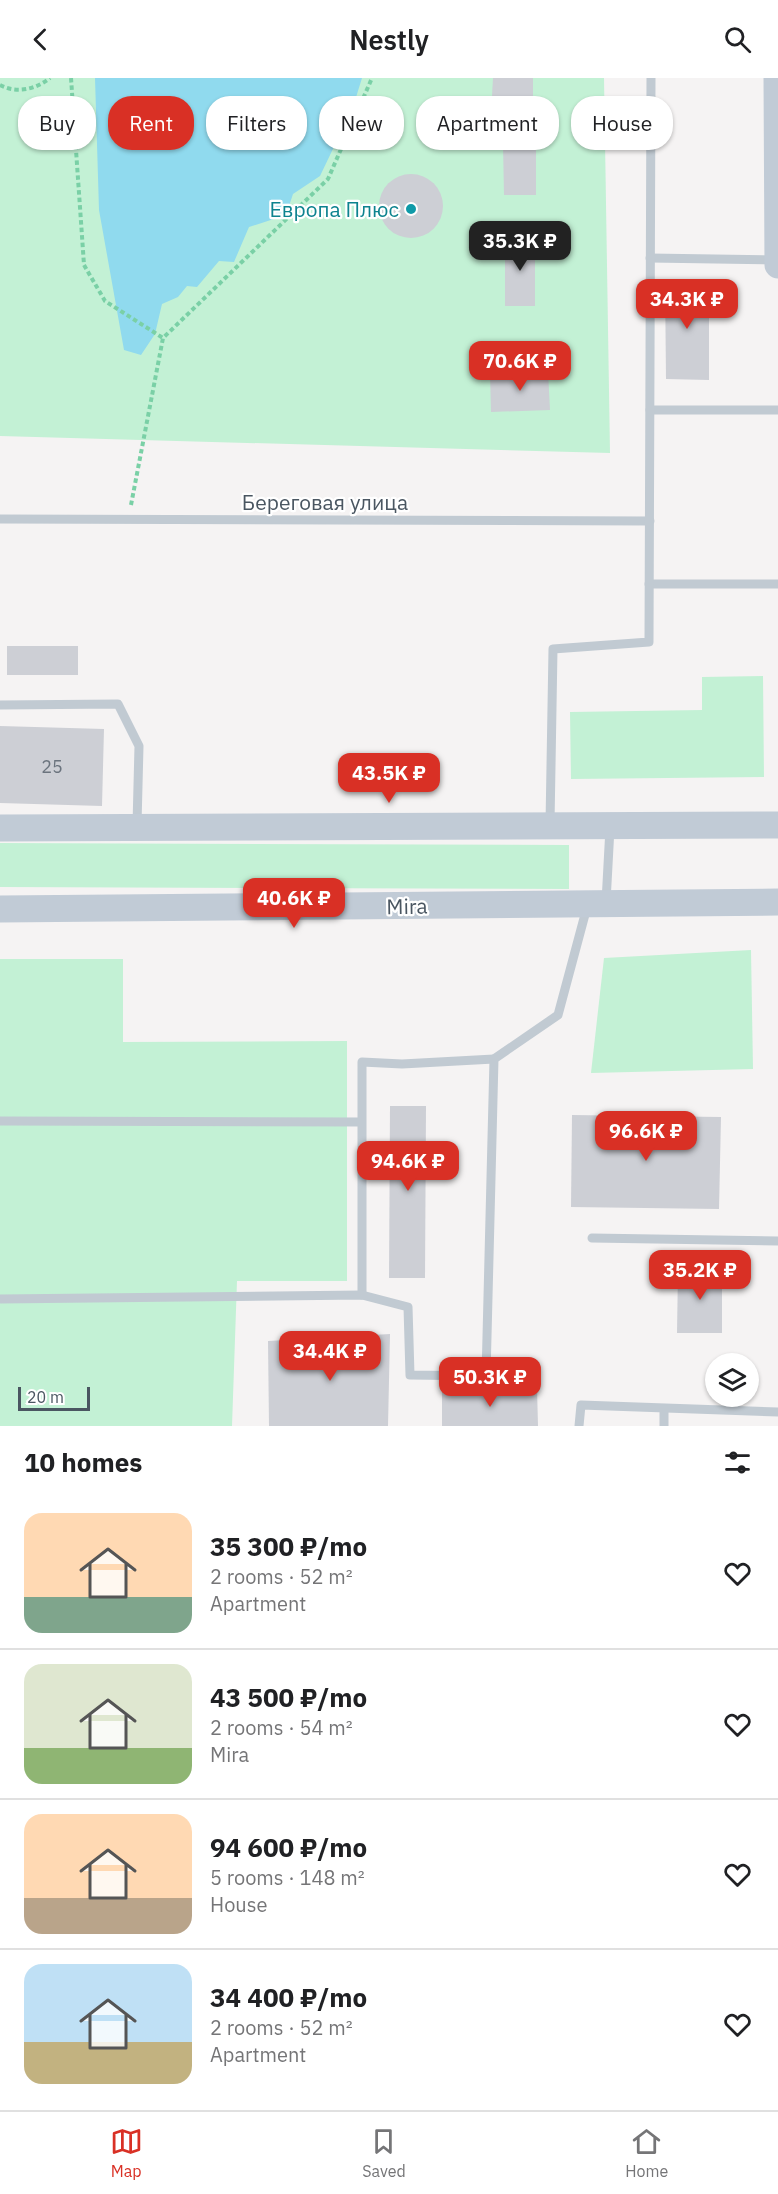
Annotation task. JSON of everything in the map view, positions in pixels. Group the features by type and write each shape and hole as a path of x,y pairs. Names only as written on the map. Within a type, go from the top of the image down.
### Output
{"main road":[{"path":"777,78 778,265"},
{"path":"0,828 778,825"},
{"name":"Mira","path":"0,909 778,902"}],"lane":[{"path":"550,826 553,649 649,642 651,78"},
{"path":"650,258 778,260"},
{"path":"650,411 778,410"},
{"name":"Береговая улица","path":"0,519 650,521"},
{"path":"649,584 778,584"},
{"path":"0,705 118,704 139,746 137,828"},
{"path":"362,1295 362,1062 402,1064 494,1059 558,1015 596,904 610,826"},
{"path":"0,1299 362,1295 408,1307 410,1374 486,1376 494,1059"},
{"path":"0,1121 361,1122"},
{"path":"592,1238 778,1240"},
{"path":"579,1426 581,1405 778,1412"},
{"path":"664,1409 664,1426"}],"path":[{"path":"0,86 9,90 39,87 50,78"},
{"path":"70,78 84,265 105,301 163,338"},
{"path":"128,520 163,338 328,179 372,78"}],"green space":[{"path":"0,78 604,78 604,96 571,96 571,150 605,150 610,453 0,436"},
{"path":"763,676 764,777 571,779 570,712 702,710 702,677"},
{"path":"0,843 569,845 569,889 0,887"},
{"path":"751,950 753,1069 591,1073 604,958"},
{"path":"0,959 123,959 123,1042 347,1041 347,1281 237,1281 232,1426 0,1426"}],"water":[{"path":"95,78 362,78 356,96 319,96 319,150 332,150 320,176 293,194 286,215 249,227 234,262 219,261 197,287 187,286 178,297 162,304 155,334 141,355 124,350 99,210"}],"building":[{"path":"493,78 533,78 533,96 492,96"},
{"path":"503,150 536,150 536,195 504,195"},
{"name":"Европа Плюс","path":"411,174 429,180 437,188 443,206 437,224 429,232 411,238 393,232 385,224 379,206 385,188 393,180"},
{"path":"505,238 535,238 535,306 505,306"},
{"path":"665,280 709,280 709,380 666,379"},
{"path":"548,371 550,410 491,412 490,373"},
{"path":"7,646 78,646 78,675 7,675"},
{"path":"0,726 104,729 102,806 0,803"},
{"path":"390,1106 426,1106 425,1278 389,1278"},
{"path":"572,1115 721,1117 719,1209 571,1207"},
{"path":"678,1269 722,1269 722,1333 677,1333"},
{"path":"390,1334 388,1426 269,1426 268,1341"},
{"path":"537,1388 538,1426 442,1426 442,1390"}],"place":[{"name":"Европа Плюс","path":"411,209"}]}
